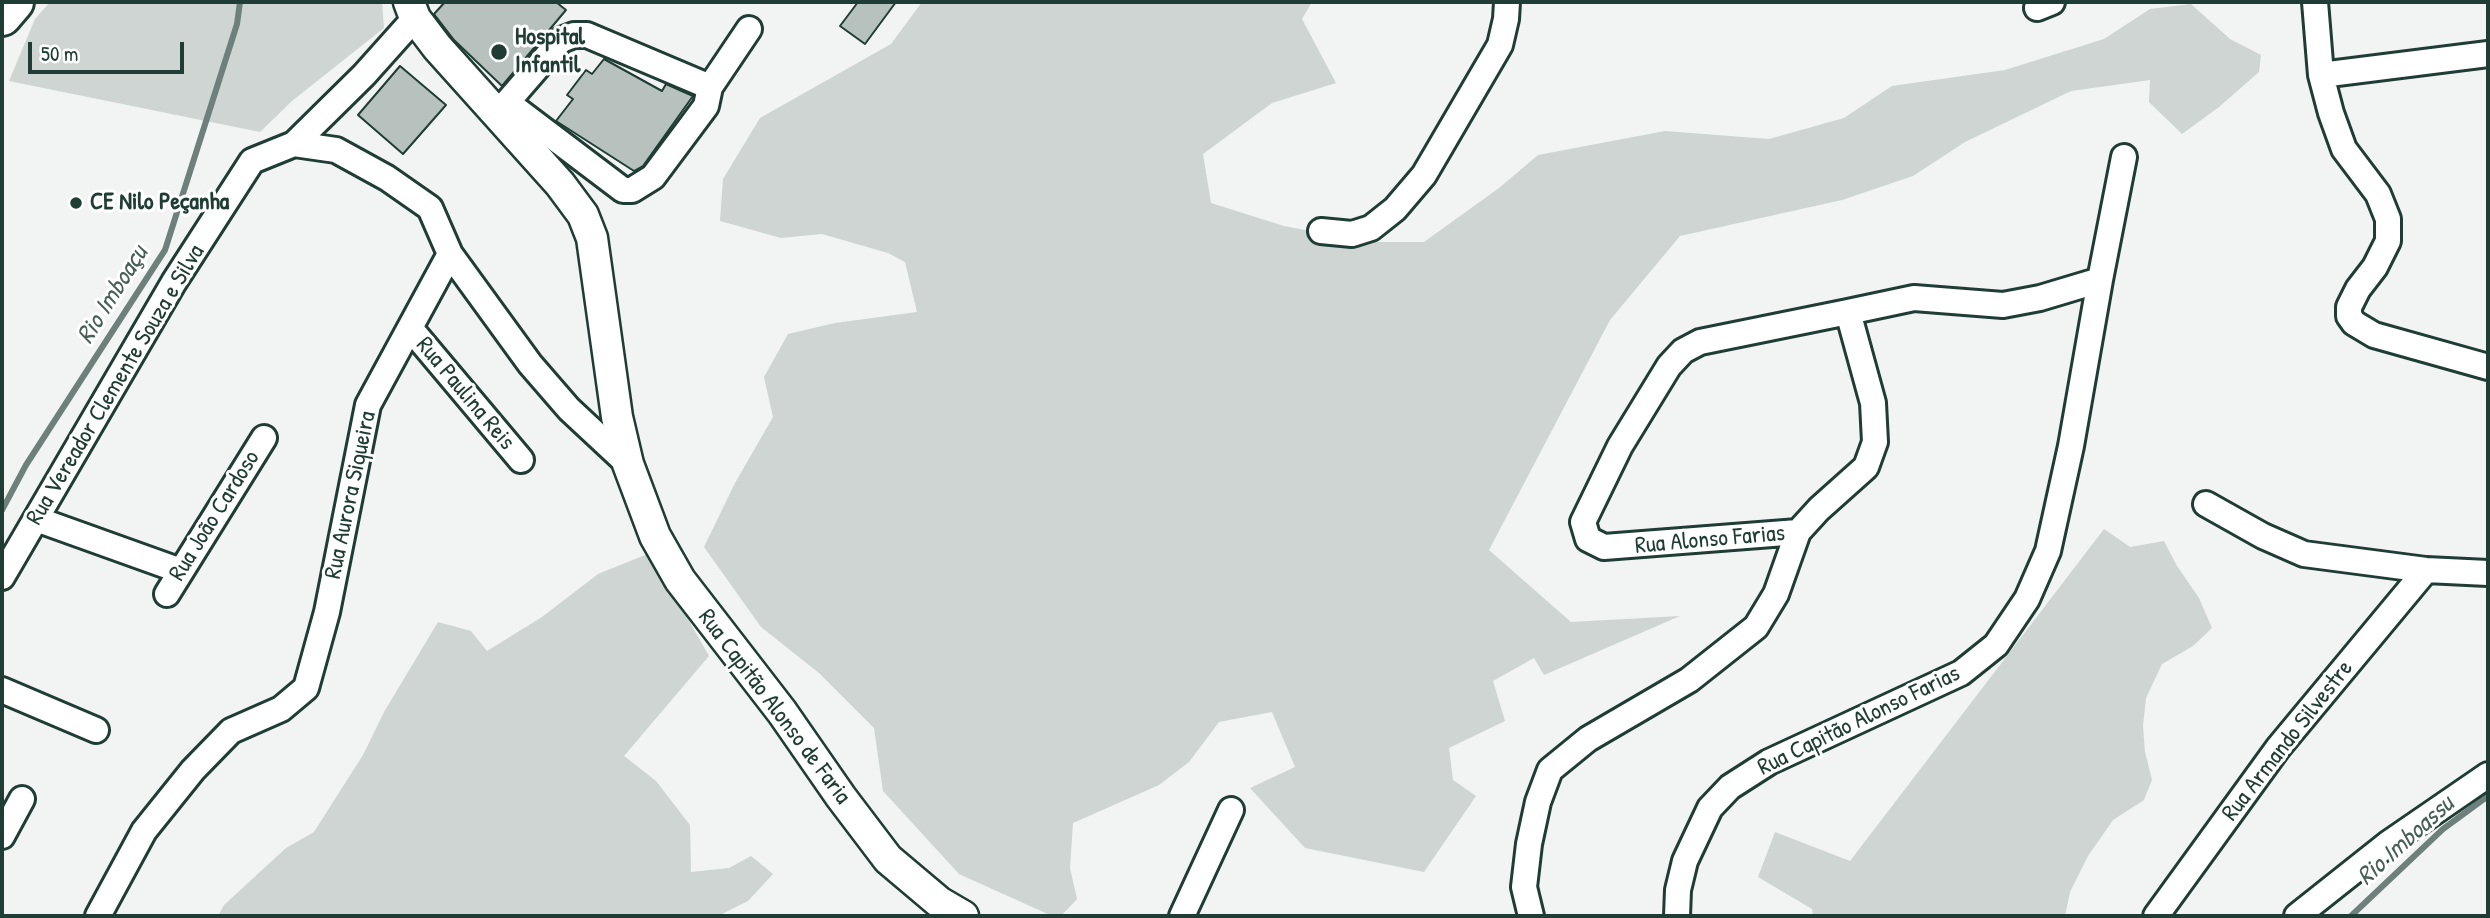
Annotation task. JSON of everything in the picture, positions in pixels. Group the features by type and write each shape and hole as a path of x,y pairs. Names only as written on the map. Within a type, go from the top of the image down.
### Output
{"main road":[{"path":"2,16 13,2"}],"street":[{"path":"1321,231 1352,234 1371,228 1395,209 1424,175 1500,44 1507,2"},
{"path":"2315,2 2322,75 2331,113 2344,149 2378,194 2388,219 2388,241 2375,267 2358,289 2349,307 2349,316 2354,323 2374,335 2488,367"},
{"path":"294,144 364,75 412,10"},
{"name":"Rua Capitão Alonso de Faria","path":"412,10 437,47 503,108 583,215 592,238 617,417 628,464 655,536 680,580 782,712 888,859 939,902 963,916"},
{"path":"710,87 587,35 574,36 561,40 503,108 623,190 632,190 653,177 706,106 710,87 749,29"},
{"path":"2322,75 2488,54"},
{"path":"294,144 336,150 387,178 430,208 450,254"},
{"name":"Rua Vereador Clemente Souza e Silva","path":"2,577 174,282 252,161 294,144"},
{"name":"Rua Capitão Alonso Farias","path":"1677,916 1678,890 1685,861 1710,808 1730,787 1769,762 1961,673 1996,645 2027,599 2048,551 2071,446 2124,157"},
{"name":"Rua Capitão Alonso de Faria","path":"450,254 530,364 569,408 628,464"},
{"name":"Rua Aurora Siqueira","path":"98,916 144,831 193,770 231,731 281,709 306,688 327,612 368,405 450,254"},
{"path":"1798,532 1819,509 1866,467 1875,442 1873,403 1848,312 1914,298 2003,305 2100,281"},
{"name":"Rua Alonso Farias","path":"1531,916 1524,887 1527,855 1538,802 1550,770 1588,739 1689,680 1756,627 1776,594 1798,532 1633,547 1604,547 1588,539 1583,522 1620,446 1669,366 1684,351 1700,342 1848,312"},
{"name":"Rua Paulina Reis","path":"410,328 521,460"},
{"name":"Rua João Cardoso","path":"167,594 264,439"},
{"path":"2206,505 2263,536 2304,554 2426,570 2488,573"},
{"path":"36,519 181,571"},
{"name":"Rua Armando Silvestre","path":"2157,916 2278,748 2426,570"},
{"path":"2,690 96,730"},
{"path":"2297,916 2389,843 2488,775"},
{"path":"2,836 22,799"},
{"path":"1182,916 1231,810"}],"shaded area":[{"path":"50,2 382,2 384,28 292,101 260,132 9,81 35,19"},
{"path":"922,2 1312,2 1302,19 1336,83 1272,103 1203,154 1211,203 1284,226 1367,242 1424,242 1499,188 1538,155 1665,131 1769,139 1844,118 1892,86 2005,70 2104,39 2150,9 2191,4 2230,39 2261,55 2259,72 2219,107 2182,134 2149,102 2150,80 2071,91 1965,142 1913,176 1842,200 1680,236 1610,320 1489,550 1571,622 1680,616 1544,675 1534,658 1493,681 1505,721 1449,748 1453,780 1476,796 1424,872 1305,848 1250,788 1295,767 1272,712 1219,722 1189,762 1159,785 1073,823 1070,868 1077,899 1061,916 1052,916 959,874 883,791 874,728 819,673 761,627 704,547 735,483 773,417 764,377 788,334 835,323 917,312 905,262 888,253 822,234 781,238 720,221 723,179 760,118 891,44"},
{"path":"2104,529 2130,547 2164,541 2199,598 2212,628 2193,646 2162,664 2146,698 2143,726 2145,752 2152,780 2144,800 2113,820 2088,856 2070,892 2065,916 1813,916 1812,909 1758,877 1775,832 1850,861"},
{"path":"650,553 709,656 624,756 656,781 690,825 691,872 729,868 751,856 773,874 748,901 718,916 218,916 224,905 286,848 314,832 363,755 384,712 438,622 471,631 487,651 542,617 598,574"}],"building":[{"name":"Hospital Infantil","path":"445,2 556,2 566,10 502,86 454,40 434,14"},
{"path":"858,2 896,2 865,44 840,26"},
{"path":"604,59 662,91 666,84 693,96 643,166 634,171 556,121 573,99 567,95 586,70 592,74"},
{"path":"400,66 446,105 403,154 358,115"}],"waterway":[{"name":"Rio Imboaçu","path":"2,510 26,465 165,250 237,24 240,2"},
{"name":"Rio Imboassu","path":"2351,916 2443,829 2488,796"}],"place":[{"name":"Hospital Infantil","path":"499,52"},
{"name":"CE Nilo Peçanha","path":"76,203"}]}
